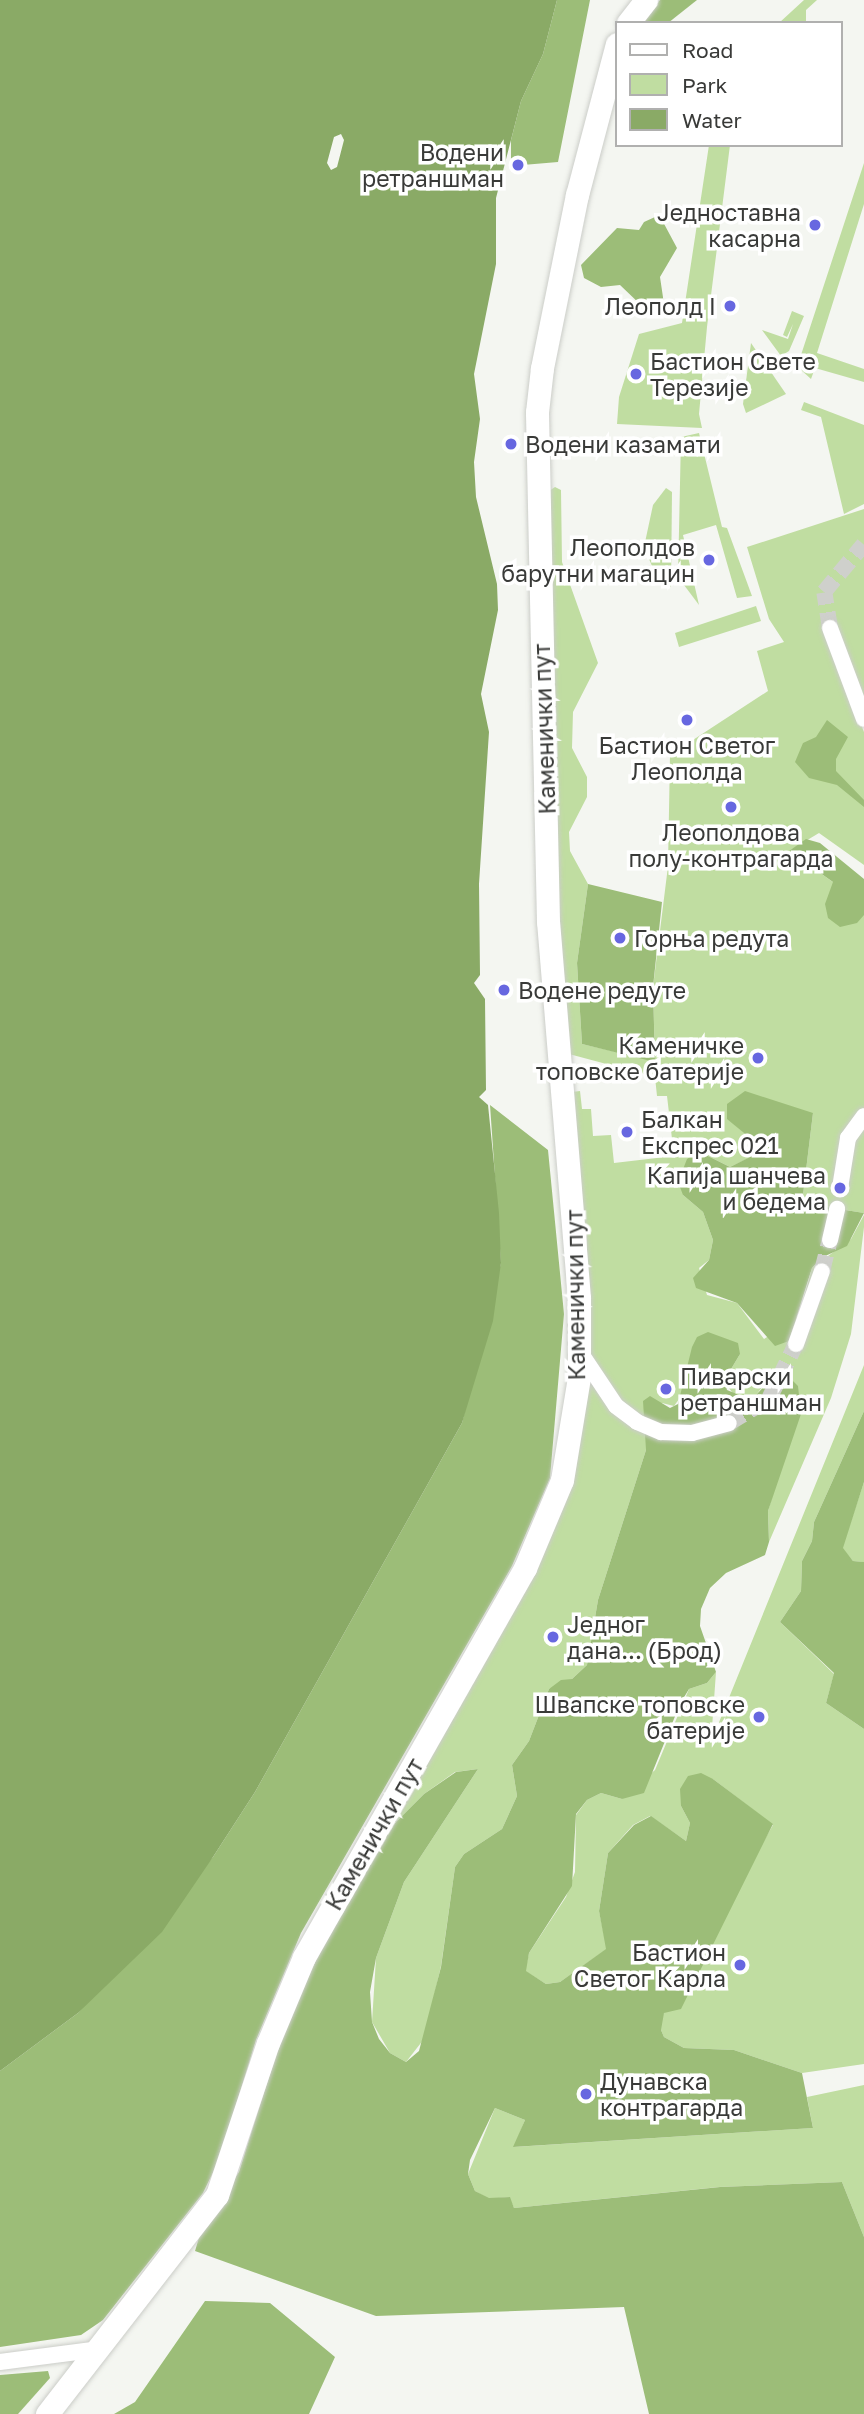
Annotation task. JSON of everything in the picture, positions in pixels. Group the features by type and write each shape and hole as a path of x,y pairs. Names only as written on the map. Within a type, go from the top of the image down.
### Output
{"main road":[{"path":"630,21 646,0"},
{"name":"Каменички пут","path":"47,2414 217,2195 268,2043 304,1956 525,1568 562,1480 575,1412 579,1350 572,1184 548,922 537,412 542,368 578,195 616,48"}],"street":[{"path":"830,628 864,719"},
{"path":"840,1188 849,1138 864,1116"},
{"path":"830,1240 836,1209"},
{"path":"796,1344 821,1271"},
{"path":"579,1350 595,1381 637,1422 661,1432 692,1433 729,1423"},
{"path":"0,2362 100,2349"}],"green space":[{"path":"804,0 817,0 806,10 806,21 781,21"},
{"path":"709,147 730,147 707,327 699,414 702,428 617,424 619,397 639,334 682,323"},
{"path":"864,163 864,204 817,353 864,369 864,382 815,368 811,379 800,369 800,358"},
{"path":"792,311 804,316 789,351 781,356 762,330 788,339 793,324 787,337 783,335"},
{"path":"751,343 786,394 746,413 743,404"},
{"path":"804,402 864,425 864,504 844,514 821,417 801,410"},
{"path":"699,433 722,527 727,528 752,596 737,598 716,525 683,535 699,605 678,577 681,437"},
{"path":"555,487 561,490 562,562 598,663 573,712 572,748 587,777 587,797 569,832 570,851 588,884 577,963 582,1044 655,1061 653,987 668,866 670,755 768,691 757,651 784,642 769,619 747,547 864,509 864,705 824,631 864,732 864,865 819,833 789,851 864,904 864,1213 802,1203 813,1113 727,1118 750,1138 751,1157 730,1167 706,1155 683,1195 703,1212 713,1240 709,1260 699,1268 707,1295 737,1303 764,1339 799,1316 812,1268 851,1239 864,1215 864,1227 851,1334 831,1398 769,1542 768,1511 787,1446 784,1372 770,1377 756,1395 734,1395 724,1381 740,1354 682,1395 674,1406 662,1403 646,1433 646,1450 598,1600 587,1665 572,1679 549,1689 529,1741 512,1765 517,1796 502,1829 464,1854 455,1867 441,1966 424,2039 406,2062 390,2053 372,2022 376,1958 404,1882 478,1769 455,1772 424,1794 385,1833 534,1573 570,1482 572,1092 580,1091 582,1109 591,1109 593,1136 611,1135 614,1163 674,1156 667,1096 657,1096 655,1077 569,1054 559,999 549,491"},
{"path":"666,488 672,492 671,587 652,566 644,547 653,505"},
{"path":"756,606 761,621 679,647 675,633"},
{"path":"864,1365 864,1411 814,1522 812,1541 802,1561 801,1591 780,1622 834,1674 826,1703 864,1729 864,2064 802,2073 734,2050 684,2048 664,2037 661,2030 661,2018 773,1825 713,1779 681,1806 690,1823 686,1841 650,1816 633,1825 608,1853 599,1911 607,1949 560,1982 546,1984 525,1971 529,1953 566,1897 575,1872 576,1815 587,1800 601,1793 622,1799 655,1770 689,1689 707,1683 716,1672 711,1742"},
{"path":"864,1482 863,1562 853,1561 842,1548"},
{"path":"864,2085 864,2237 842,2182 719,2187 514,2208 509,2197 489,2199 475,2191 468,2174 495,2108 525,2120 514,2147 813,2128 807,2097"}],"shaded area":[{"path":"557,0 590,0 558,162 511,166 511,140 521,101 543,54"},
{"path":"660,0 697,0 671,21 643,21"},
{"path":"655,217 662,220 677,248 660,277 664,304 643,307 620,285 601,287 584,278 581,265 617,228 639,230 644,222"},
{"path":"827,720 848,737 836,759 836,771 864,800 864,807 837,785 809,778 795,762 803,743 816,737"},
{"path":"806,839 820,843 864,879 864,915 857,923 840,927 828,918 825,904 833,882 789,851"},
{"path":"588,884 662,902 653,987 655,1062 582,1044 577,963"},
{"path":"745,1091 813,1113 802,1203 864,1213 847,1246 823,1257 812,1268 789,1341 775,1346 737,1303 696,1288 693,1278 709,1260 713,1240 703,1212 683,1195 678,1182 687,1159 695,1154 706,1155 730,1167 750,1157 750,1138 727,1119 727,1104"},
{"path":"490,1105 548,1150 564,1314 550,1478 512,1566 301,1933 256,2040 219,2160 203,2193 103,2320 81,2335 0,2347 0,2071 78,2013 213,1857 255,1792 462,1423 501,1263"},
{"path":"708,1332 738,1343 740,1354 724,1381 727,1390 744,1397 756,1395 777,1373 784,1372 798,1386 801,1414 768,1511 769,1542 765,1555 726,1573 710,1588 701,1609 700,1626 716,1672 707,1683 689,1689 680,1704 644,1793 622,1799 601,1793 587,1800 576,1814 572,1886 529,1953 526,1971 546,1984 560,1982 606,1949 599,1911 608,1853 634,1825 651,1816 686,1841 690,1823 681,1806 680,1789 688,1776 701,1773 713,1779 773,1824 681,2009 664,2013 661,2030 664,2037 684,2048 734,2050 802,2073 813,2128 513,2147 525,2120 495,2108 470,2160 468,2174 475,2191 489,2198 510,2197 514,2208 720,2187 842,2182 864,2237 864,2414 649,2414 624,2307 376,2316 195,2251 200,2234 239,2172 291,2007 385,1833 424,1794 456,1772 478,1769 404,1882 376,1958 370,1992 372,2022 379,2039 390,2053 406,2062 419,2051 441,1967 455,1867 464,1854 502,1829 517,1796 512,1765 529,1741 549,1689 561,1680 572,1679 587,1665 598,1600 646,1450 643,1401 650,1396 670,1408 678,1404 692,1347 697,1337"},
{"path":"864,1411 864,1482 843,1548 853,1561 864,1562 864,1729 826,1703 834,1673 780,1622 801,1591 802,1561 812,1541 814,1522"},
{"path":"205,2301 270,2303 335,2357 309,2414 114,2414 135,2402"},
{"path":"48,2371 50,2378 18,2414 0,2414 0,2375"}],"water":[{"path":"0,0 557,0 543,54 521,101 496,198 496,264 474,374 480,419 474,462 476,497 497,584 498,610 481,694 489,732 479,884 480,975 474,983 485,999 486,1090 479,1097 488,1105 499,1213 501,1263 493,1321 462,1423 255,1792 213,1857 162,1932 78,2013 0,2071","holes":["341,134 344,140 337,167 331,170 327,163 334,137"]}],"tunnel":[{"path":"830,628 824,592 864,544"},
{"path":"822,1271 830,1240"},
{"path":"729,1423 769,1399 796,1344"}],"place":[{"name":"Водени ретраншман","path":"518,165"},
{"name":"Једноставна касарна","path":"815,225"},
{"name":"Леополд I","path":"730,306"},
{"name":"Бастион Свете Терезије","path":"636,374"},
{"name":"Водени казамати","path":"511,444"},
{"name":"Леополдов барутни магацин","path":"709,560"},
{"name":"Бастион Светог Леополда","path":"687,720"},
{"name":"Леополдова полу-контрагарда","path":"731,807"},
{"name":"Горња редута","path":"620,938"},
{"name":"Водене редуте","path":"504,990"},
{"name":"Каменичке топовске батерије","path":"758,1058"},
{"name":"Балкан Експрес 021","path":"627,1132"},
{"name":"Капија шанчева и бедема","path":"840,1188"},
{"name":"Пиварски ретраншман","path":"666,1389"},
{"name":"Једног дана... (Брод)","path":"553,1637"},
{"name":"Швапске топовске батерије","path":"759,1717"},
{"name":"Бастион Светог Карла","path":"740,1965"},
{"name":"Дунавска контрагарда","path":"586,2094"}]}
